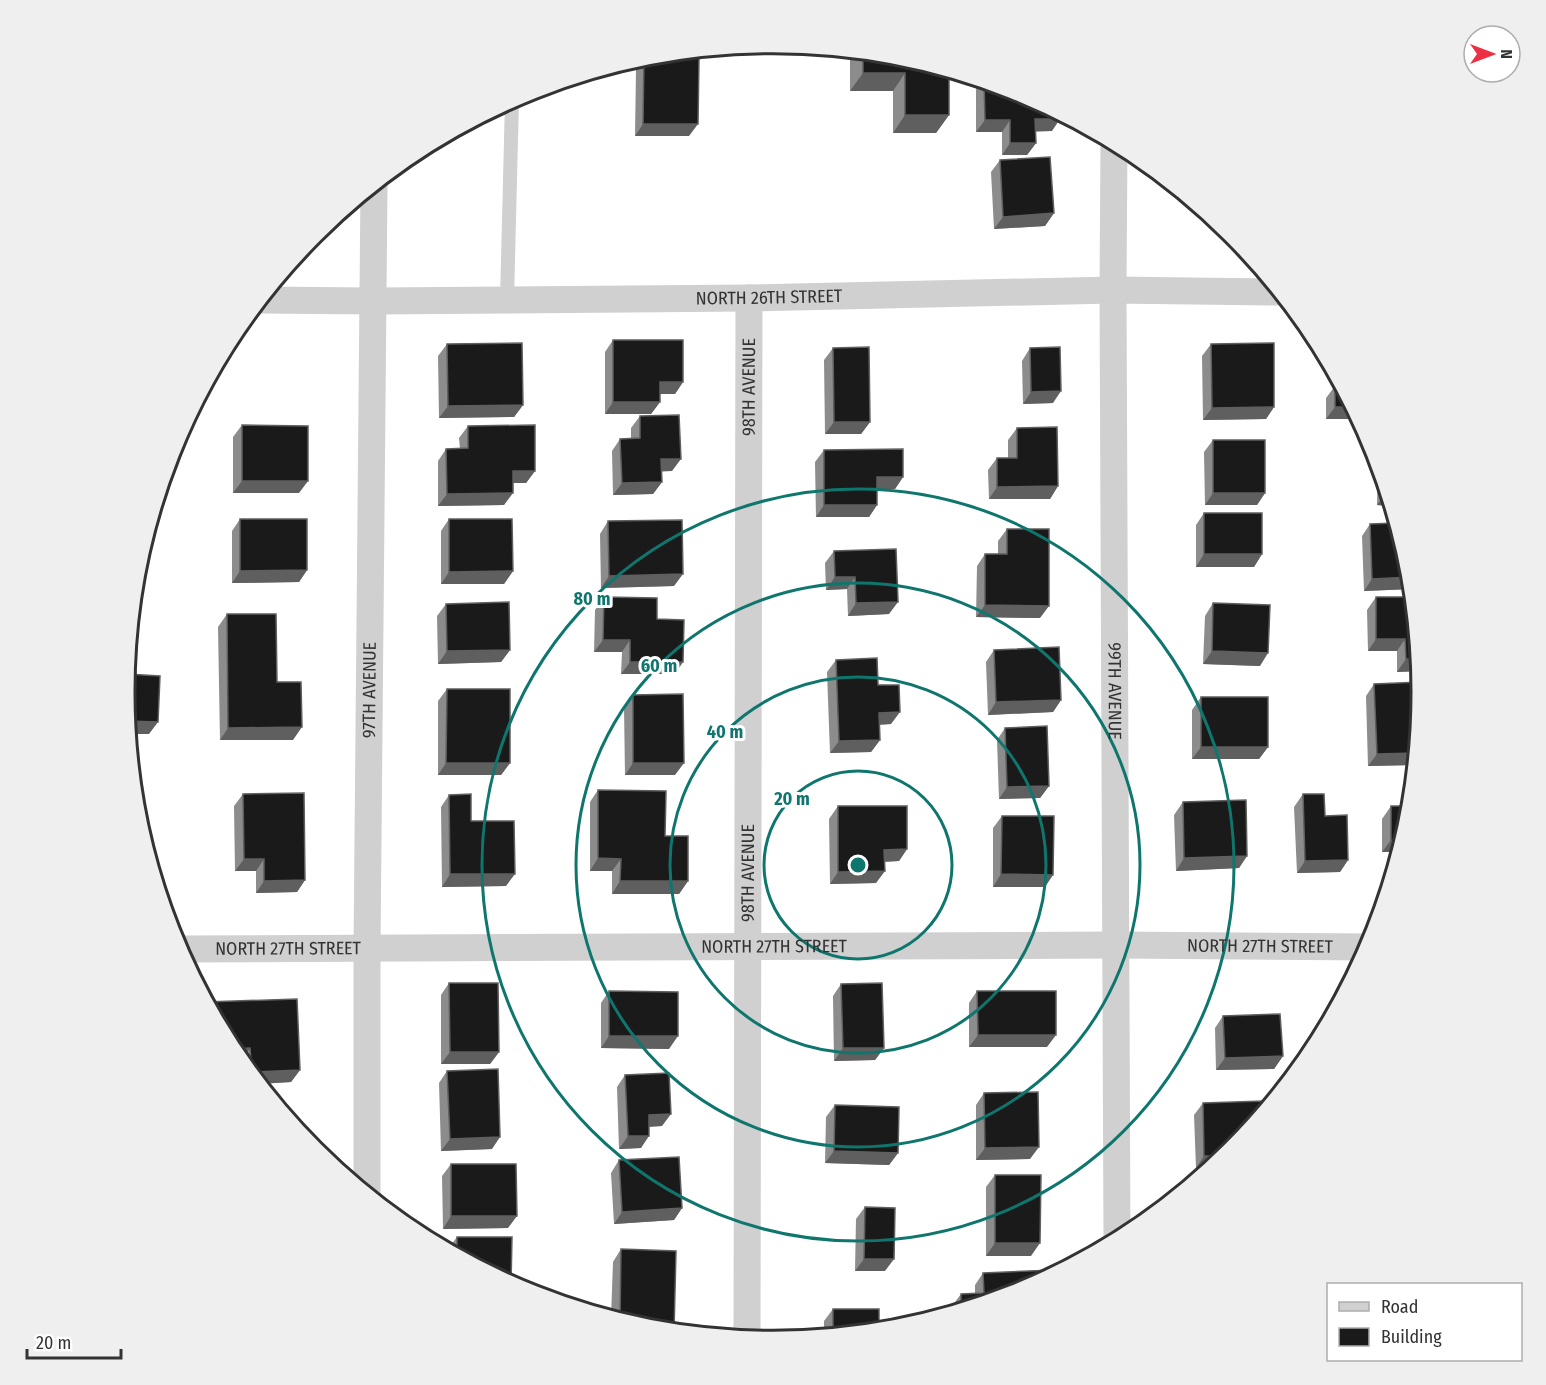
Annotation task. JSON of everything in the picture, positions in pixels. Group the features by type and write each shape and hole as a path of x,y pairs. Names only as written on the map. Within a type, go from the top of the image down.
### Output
{"street":[{"name":"99TH AVENUE","path":"1114,153 1117,1230"},
{"name":"97TH AVENUE","path":"367,1185 374,194"},
{"name":"NORTH 26TH STREET","path":"269,300 749,298 1113,290 1270,292"},
{"name":"98TH AVENUE","path":"747,1330 749,298"},
{"name":"NORTH 27TH STREET","path":"188,949 1117,945 1359,947"}],"lane":[{"path":"507,300 512,111"}],"building":[{"path":"699,58 698,124 643,124 644,67"},
{"path":"863,60 898,66 949,79 949,115 905,115 905,73 863,73"},
{"path":"984,90 1053,119 1035,119 1036,143 1010,143 1010,120 985,120"},
{"path":"1050,157 1054,213 1003,217 1000,160"},
{"path":"613,340 683,340 683,382 660,382 660,402 613,402"},
{"path":"522,343 523,405 448,406 447,344"},
{"path":"1274,343 1274,407 1212,408 1211,344"},
{"path":"869,347 870,422 834,422 833,348"},
{"path":"1060,347 1061,391 1031,392 1030,348"},
{"path":"1335,390 1344,407 1335,407"},
{"path":"679,415 681,459 661,459 662,482 622,483 620,439 640,438 640,416"},
{"path":"242,425 308,426 308,481 242,481"},
{"path":"535,425 535,471 513,471 513,493 447,494 446,449 468,448 468,426"},
{"path":"1057,427 1058,486 997,487 997,458 1017,458 1017,428"},
{"path":"1213,440 1265,440 1265,493 1213,493"},
{"path":"903,449 903,477 877,477 877,505 824,505 824,450"},
{"path":"1204,513 1262,513 1262,554 1204,554"},
{"path":"240,519 307,519 307,570 240,571"},
{"path":"449,519 512,519 513,571 449,572"},
{"path":"682,520 683,574 609,576 608,521"},
{"path":"1389,523 1401,578 1372,579 1370,524"},
{"path":"1007,529 1049,529 1049,606 985,605 985,554 1007,554"},
{"path":"896,549 898,602 856,603 855,577 835,577 834,551"},
{"path":"604,597 657,598 657,619 684,620 683,662 630,662 630,640 603,640"},
{"path":"1376,597 1404,597 1410,659 1406,659 1405,639 1376,639"},
{"path":"509,602 510,650 447,651 446,604"},
{"path":"1213,603 1270,605 1268,653 1212,651"},
{"path":"227,614 276,614 277,682 301,682 302,727 228,728"},
{"path":"1059,647 1061,700 996,702 994,650"},
{"path":"877,658 878,685 899,685 900,712 879,713 880,740 839,741 836,660"},
{"path":"135,675 160,676 158,722 135,721"},
{"path":"1412,682 1408,753 1377,754 1374,684"},
{"path":"447,689 510,689 510,763 446,763"},
{"path":"683,694 684,763 633,763 633,695"},
{"path":"1201,697 1268,697 1268,747 1201,747"},
{"path":"1047,726 1049,786 1007,787 1005,728"},
{"path":"598,790 666,791 665,836 688,836 688,881 620,881 621,859 598,858"},
{"path":"304,793 305,880 264,881 264,859 244,859 243,794"},
{"path":"471,794 471,821 514,821 515,874 450,874 449,795"},
{"path":"1303,794 1324,794 1325,816 1347,815 1348,860 1305,861"},
{"path":"1246,800 1247,856 1184,858 1183,802"},
{"path":"838,806 907,806 907,849 884,850 885,871 838,872"},
{"path":"1391,806 1401,806 1394,840 1391,840"},
{"path":"1002,816 1054,816 1053,875 1001,874"},
{"path":"449,983 498,983 499,1052 450,1052"},
{"path":"882,983 884,1048 843,1048 841,984"},
{"path":"609,991 678,992 678,1036 609,1036"},
{"path":"977,991 1056,991 1056,1035 978,1035"},
{"path":"297,999 300,1070 259,1072 251,1060 250,1048 243,1048 214,1002"},
{"path":"1280,1014 1283,1056 1225,1058 1223,1016"},
{"path":"498,1069 500,1137 450,1139 447,1071"},
{"path":"669,1073 671,1114 649,1115 649,1136 628,1136 625,1075"},
{"path":"1038,1092 1039,1147 985,1148 984,1093"},
{"path":"1263,1101 1212,1156 1204,1156 1203,1103"},
{"path":"835,1105 899,1107 898,1153 834,1151"},
{"path":"679,1157 682,1208 622,1212 619,1160"},
{"path":"451,1164 516,1164 517,1216 451,1216"},
{"path":"995,1175 1041,1175 1040,1243 995,1243"},
{"path":"865,1207 895,1208 894,1259 864,1259"},
{"path":"457,1237 512,1237 511,1274 491,1265 457,1247"},
{"path":"621,1249 676,1251 674,1323 620,1312"},
{"path":"1043,1270 961,1302 961,1294 984,1293 983,1273"},
{"path":"833,1309 879,1309 879,1322 833,1328"}]}
